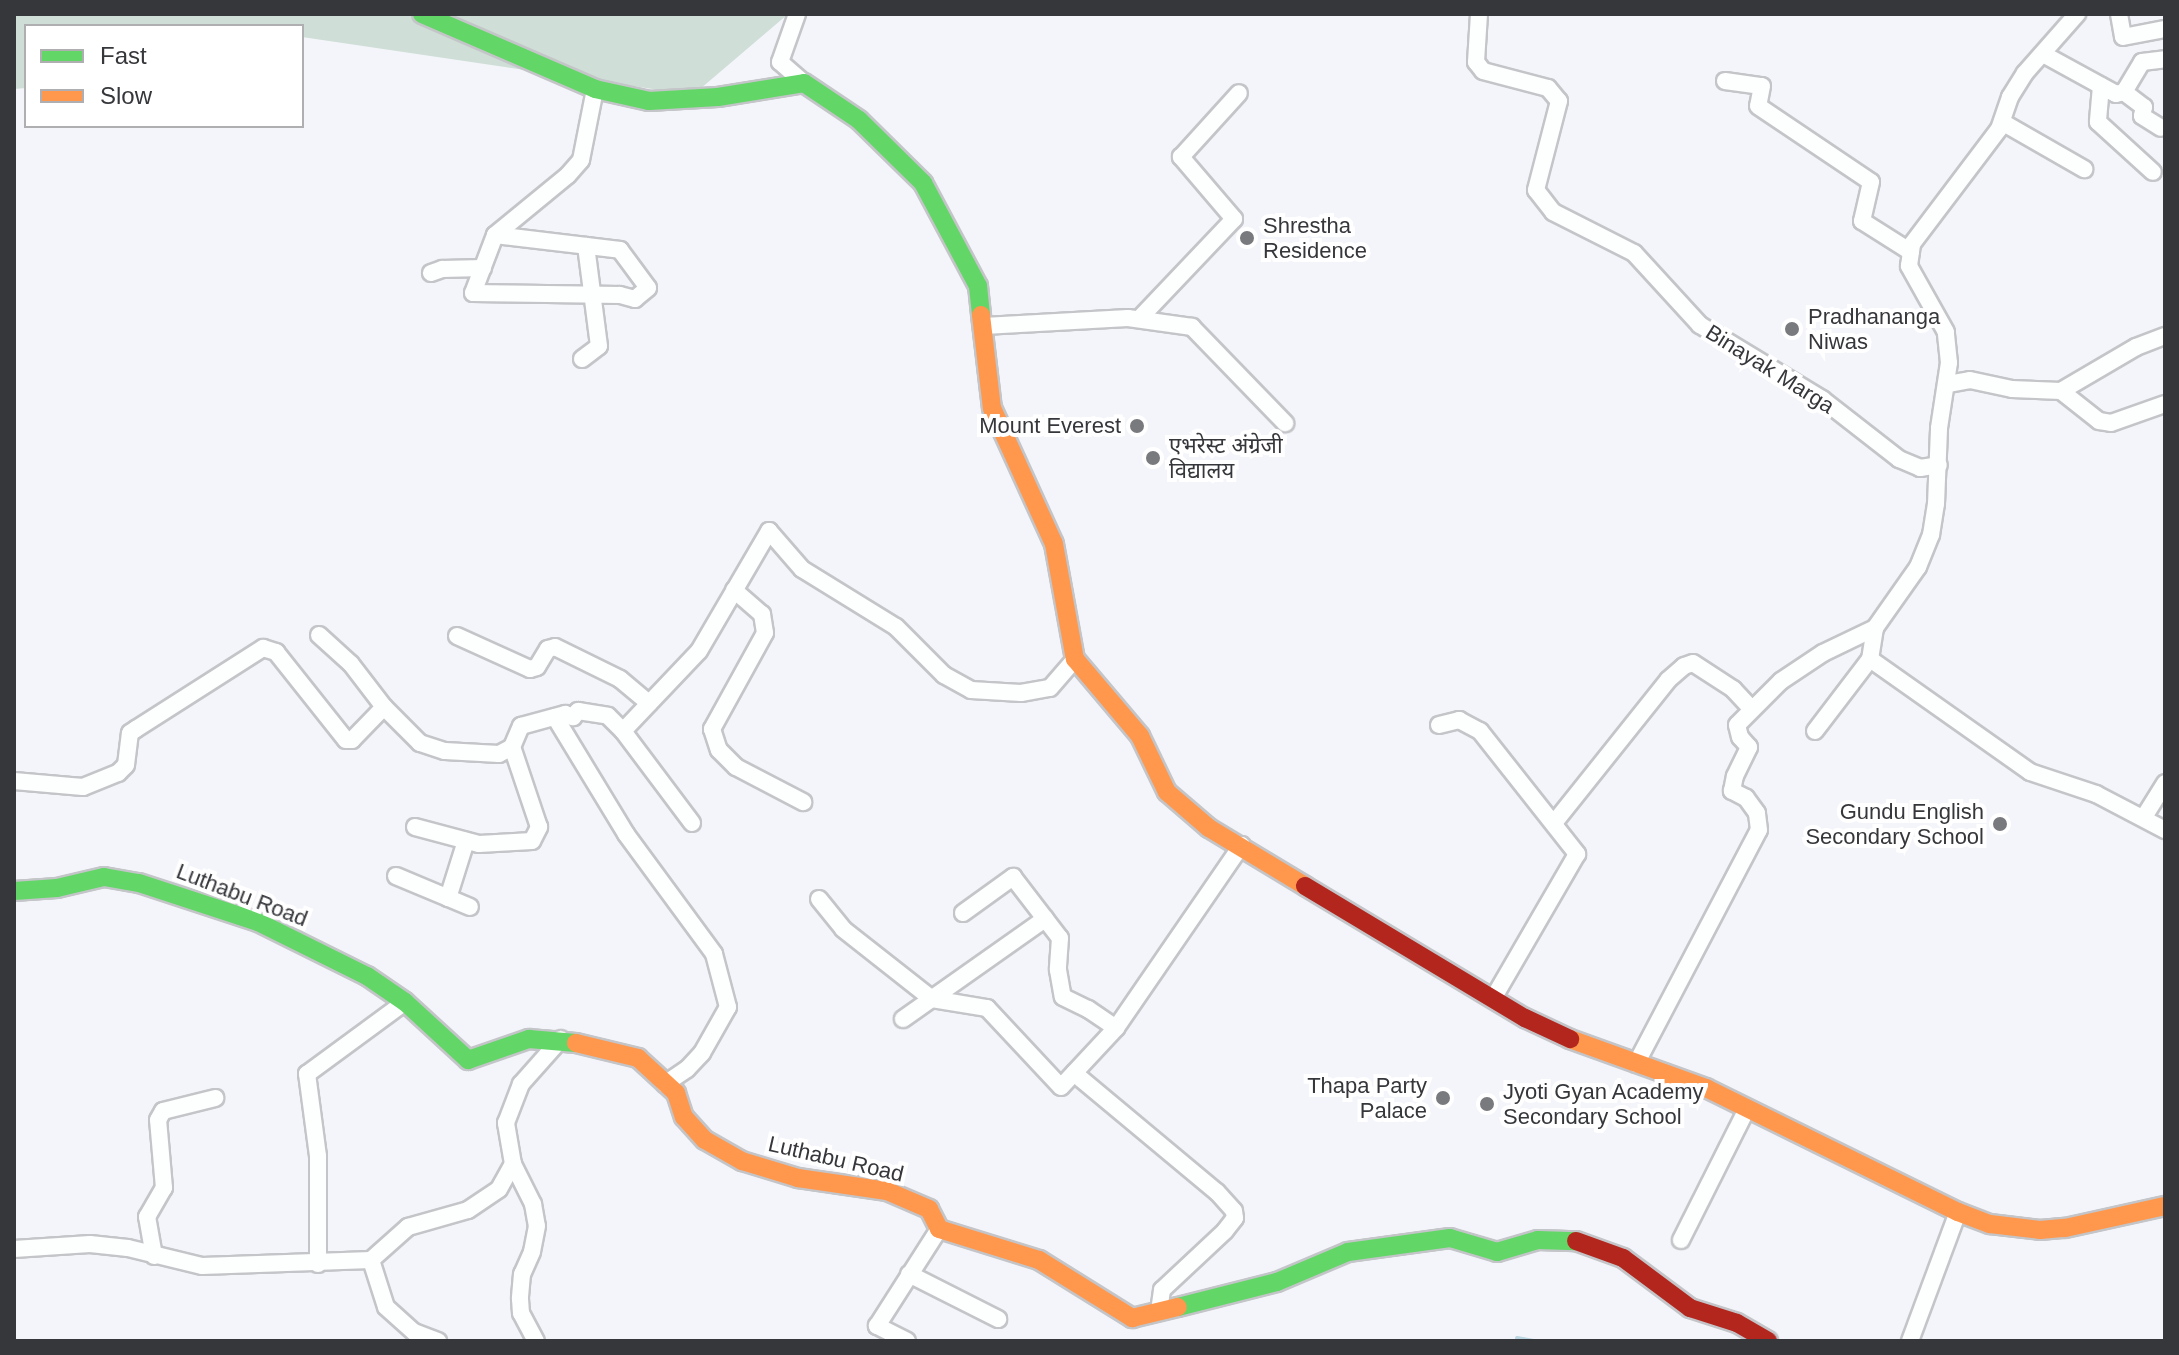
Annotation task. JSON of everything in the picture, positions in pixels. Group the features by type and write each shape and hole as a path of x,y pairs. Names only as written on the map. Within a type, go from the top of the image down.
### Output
{"main road":[{"path":"422,14 595,89 649,101 718,97 804,83 859,120 923,183 978,286 992,408 1054,544 1075,659 1140,736 1167,792 1209,828 1242,845 1493,999 1567,1038 1706,1088 1958,1212 1990,1224 2040,1230 2165,1206"},
{"name":"Luthabu Road","path":"14,891 57,888 104,877 139,883 258,922 367,976 405,1002 468,1060 529,1039 561,1039 638,1058 656,1071 676,1093 684,1117 705,1140 742,1161 798,1178 887,1191 929,1209 939,1229 1039,1260 1132,1318 1277,1282 1348,1252 1450,1238 1497,1252 1538,1240 1569,1239 1623,1258 1690,1308 1737,1323 1763,1335 1768,1341"}],"street":[{"path":"797,14 780,62 804,83"},
{"name":"Binayak Marga","path":"1479,14 1476,62 1483,71 1548,88 1559,101 1536,190 1553,212 1634,253 1700,325 1822,399 1899,459 1920,468 1939,465"},
{"path":"1815,731 1870,659 1875,628 1922,556 1931,535 1939,465 1939,428 1948,384 1949,340 1909,266 1912,244 2002,122 2025,73 2077,14"},
{"path":"2119,14 2123,37 2165,29"},
{"path":"2043,54 2116,94 2124,92 2142,62 2165,59"},
{"path":"1725,81 1762,86 1758,106 1871,182 1862,221 1911,252"},
{"path":"2101,86 2098,122 2153,172"},
{"path":"495,235 620,250 648,288 635,299 620,295 473,293 495,235 568,175 581,160 595,89"},
{"path":"2124,92 2144,107 2142,116 2161,128"},
{"path":"1139,319 1234,219 1181,157 1239,93"},
{"path":"2002,122 2084,169"},
{"path":"582,359 599,346 586,246"},
{"path":"431,273 442,269 483,268"},
{"path":"984,326 1139,319 1192,327 1285,423"},
{"path":"1948,384 1970,380 2012,389 2061,391 2136,347 2165,336"},
{"path":"2061,391 2099,421 2111,423 2165,404"},
{"path":"623,731 699,651 769,531 802,569 873,610 896,627 944,675 971,690 1021,693 1050,688 1075,659"},
{"path":"734,590 762,614 765,633 712,729 719,750 736,767 803,802"},
{"path":"1636,1064 1759,830 1757,813 1746,798 1732,791 1735,776 1749,747 1740,737 1737,725 1751,708 1803,666 1875,628"},
{"path":"319,635 351,664 384,707 420,743 445,751 499,754 512,747 521,726 589,711 608,716 623,731 692,823"},
{"path":"457,636 530,669 537,667 548,649 555,647 620,679 649,703"},
{"path":"14,781 83,787 118,773 126,765 131,752 130,733 263,648 276,652 346,740 352,740 384,707"},
{"path":"1870,659 2030,772 2096,794 2165,830"},
{"path":"1554,823 1668,680 1684,666 1693,663 1733,689 1751,708"},
{"path":"555,717 626,834 714,954 728,1007 702,1053 687,1069 665,1084"},
{"path":"1439,725 1459,720 1480,731 1577,854 1493,999"},
{"path":"415,827 466,841 520,845 532,841 539,834 512,747"},
{"path":"2144,817 2165,783"},
{"path":"448,898 466,841"},
{"path":"819,899 843,929 932,999 987,1008 1061,1087 1116,1028 1242,845"},
{"path":"396,876 470,907"},
{"path":"963,913 1013,877 1060,938 1058,970 1063,997 1116,1028"},
{"path":"903,1019 1045,919"},
{"path":"318,1264 318,1156 307,1074 405,1002"},
{"path":"536,1341 521,1313 520,1299 522,1274 532,1252 537,1226 533,1204 513,1164 506,1123 521,1084 561,1039"},
{"path":"1074,1073 1217,1192 1234,1211 1235,1218 1225,1231 1162,1290 1159,1311"},
{"path":"154,1256 147,1217 164,1188 158,1120 163,1111 215,1098"},
{"path":"1681,1240 1747,1109"},
{"path":"14,1249 90,1244 202,1266 371,1260 408,1227 468,1210 499,1189 513,1164"},
{"path":"1910,1341 1958,1212"},
{"path":"867,1341 939,1229"},
{"path":"371,1260 386,1307 414,1332 438,1341"},
{"path":"909,1274 998,1319"},
{"path":"877,1326 907,1341"}],"shaded area":[{"path":"14,14 788,14 693,95 304,37 304,24 24,24 24,88 14,89"}],"waterway":[{"path":"1517,1338 1534,1341"}],"traffic: fast":[{"path":"422,14 595,89 649,101 718,97 804,83 859,120 923,183 978,286 981,315"},
{"path":"14,891 57,888 104,877 139,883 258,922 367,976 405,1002 468,1060 529,1039 576,1043"},
{"path":"1178,1307 1277,1282 1348,1252 1450,1238 1497,1252 1538,1240 1576,1241"}],"traffic: slow":[{"path":"981,315 992,408 1054,544 1075,659 1140,736 1167,792 1209,828 1305,886"},
{"path":"1570,1039 1706,1088 1958,1212 1990,1224 2040,1230 2065,1228 2165,1206"},
{"path":"576,1043 638,1058 676,1093 684,1117 705,1140 742,1161 798,1178 887,1191 929,1209 939,1229 1039,1260 1132,1318 1178,1307"}],"traffic: jam":[{"path":"1305,886 1525,1018 1570,1039"},
{"path":"1576,1241 1623,1258 1690,1308 1737,1323 1768,1341"}],"place":[{"name":"Shrestha Residence","path":"1247,238"},
{"name":"Pradhananga Niwas","path":"1792,329"},
{"name":"Mount Everest","path":"1137,426"},
{"name":"एभरेस्ट अंग्रेजी विद्यालय","path":"1153,458"},
{"name":"Gundu English Secondary School","path":"2000,824"},
{"name":"Thapa Party Palace","path":"1443,1098"},
{"name":"Jyoti Gyan Academy Secondary School","path":"1487,1104"}]}
